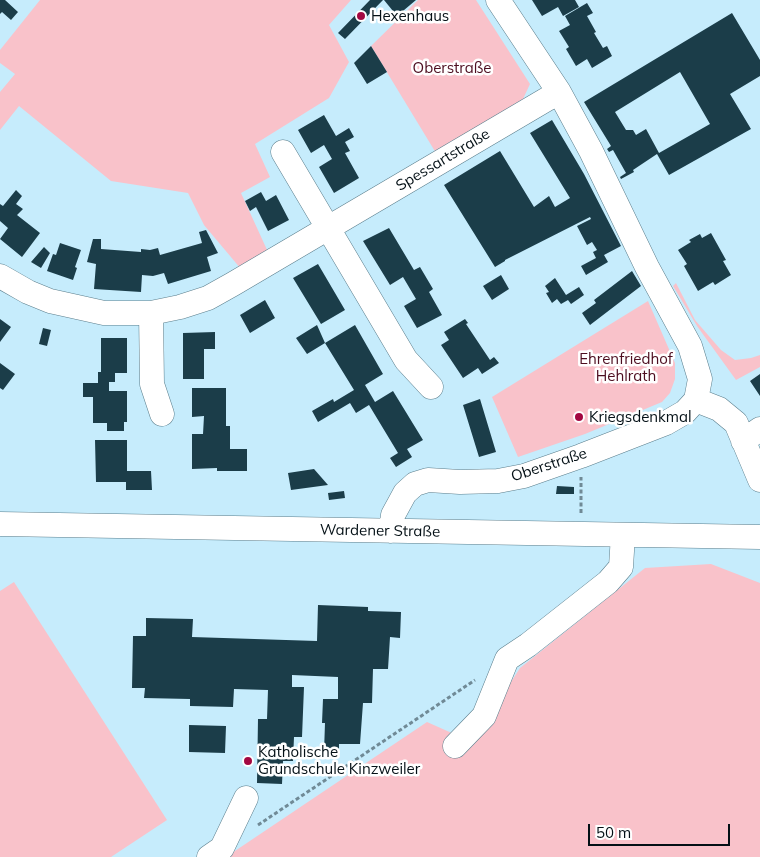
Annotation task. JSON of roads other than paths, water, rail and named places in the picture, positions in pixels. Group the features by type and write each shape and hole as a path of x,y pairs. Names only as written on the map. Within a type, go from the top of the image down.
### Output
{"street":[{"path":"498,0 558,92 591,151 647,267 690,346 700,379 696,400 719,409 752,435 760,480"},
{"name":"Spessartstraße","path":"0,276 28,292 50,301 104,313 151,313 180,307 208,298 558,92"},
{"path":"283,152 406,360 431,387"},
{"path":"151,313 152,384 162,414"},
{"name":"Oberstraße","path":"391,531 393,515 405,493 415,484 428,480 460,482 498,481 524,476 666,423 685,412 696,400"},
{"name":"Wardener Straße","path":"0,524 760,537"},
{"path":"455,746 484,716 506,659 528,645 608,582 621,567 623,534"},
{"path":"209,857 222,848 246,798"}],"place":[{"name":"Hexenhaus","path":"361,16"},
{"name":"Kriegsdenkmal","path":"579,417"},
{"name":"Katholische Grundschule Kinzweiler","path":"248,761"}],"park label":[{"name":"Ehrenfriedhof Hehlrath","path":"626,368"}]}
